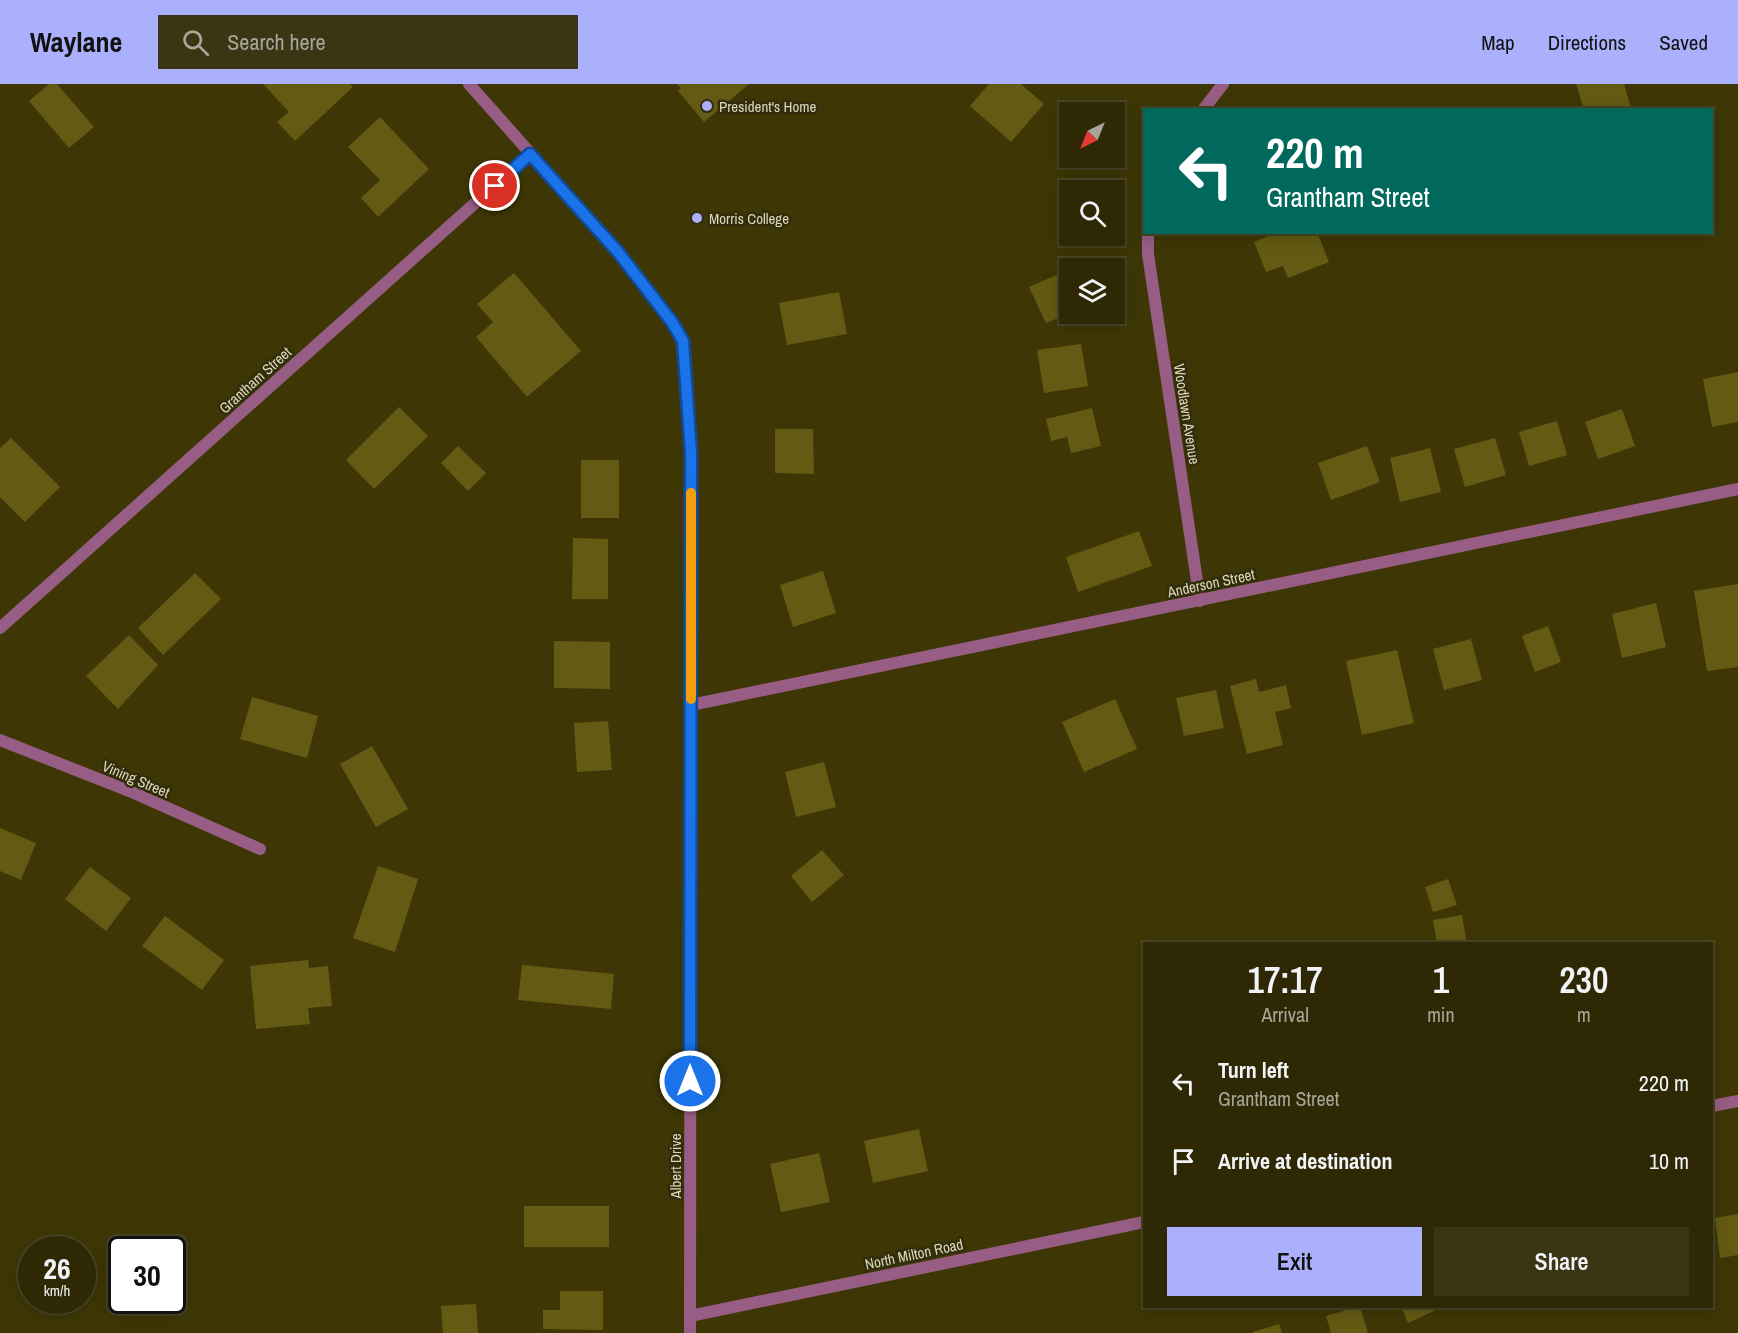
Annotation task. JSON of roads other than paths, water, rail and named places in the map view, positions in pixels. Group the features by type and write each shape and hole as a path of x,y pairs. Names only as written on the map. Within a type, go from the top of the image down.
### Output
{"street":[{"name":"Albert Drive","path":"469,84 618,252 672,322 683,341 691,453 690,1333"},
{"path":"1205,108 1223,84"},
{"name":"Grantham Street","path":"0,628 530,154"},
{"name":"Woodlawn Avenue","path":"1148,234 1148,254 1200,601"},
{"name":"Anderson Street","path":"691,705 1738,489"},
{"name":"Vining Street","path":"0,740 134,793 260,849"},
{"path":"1713,1106 1738,1101"},
{"name":"North Milton Road","path":"690,1316 1143,1222"}],"place":[{"name":"President's Home","path":"707,106"},
{"name":"Morris College","path":"697,218"}]}
